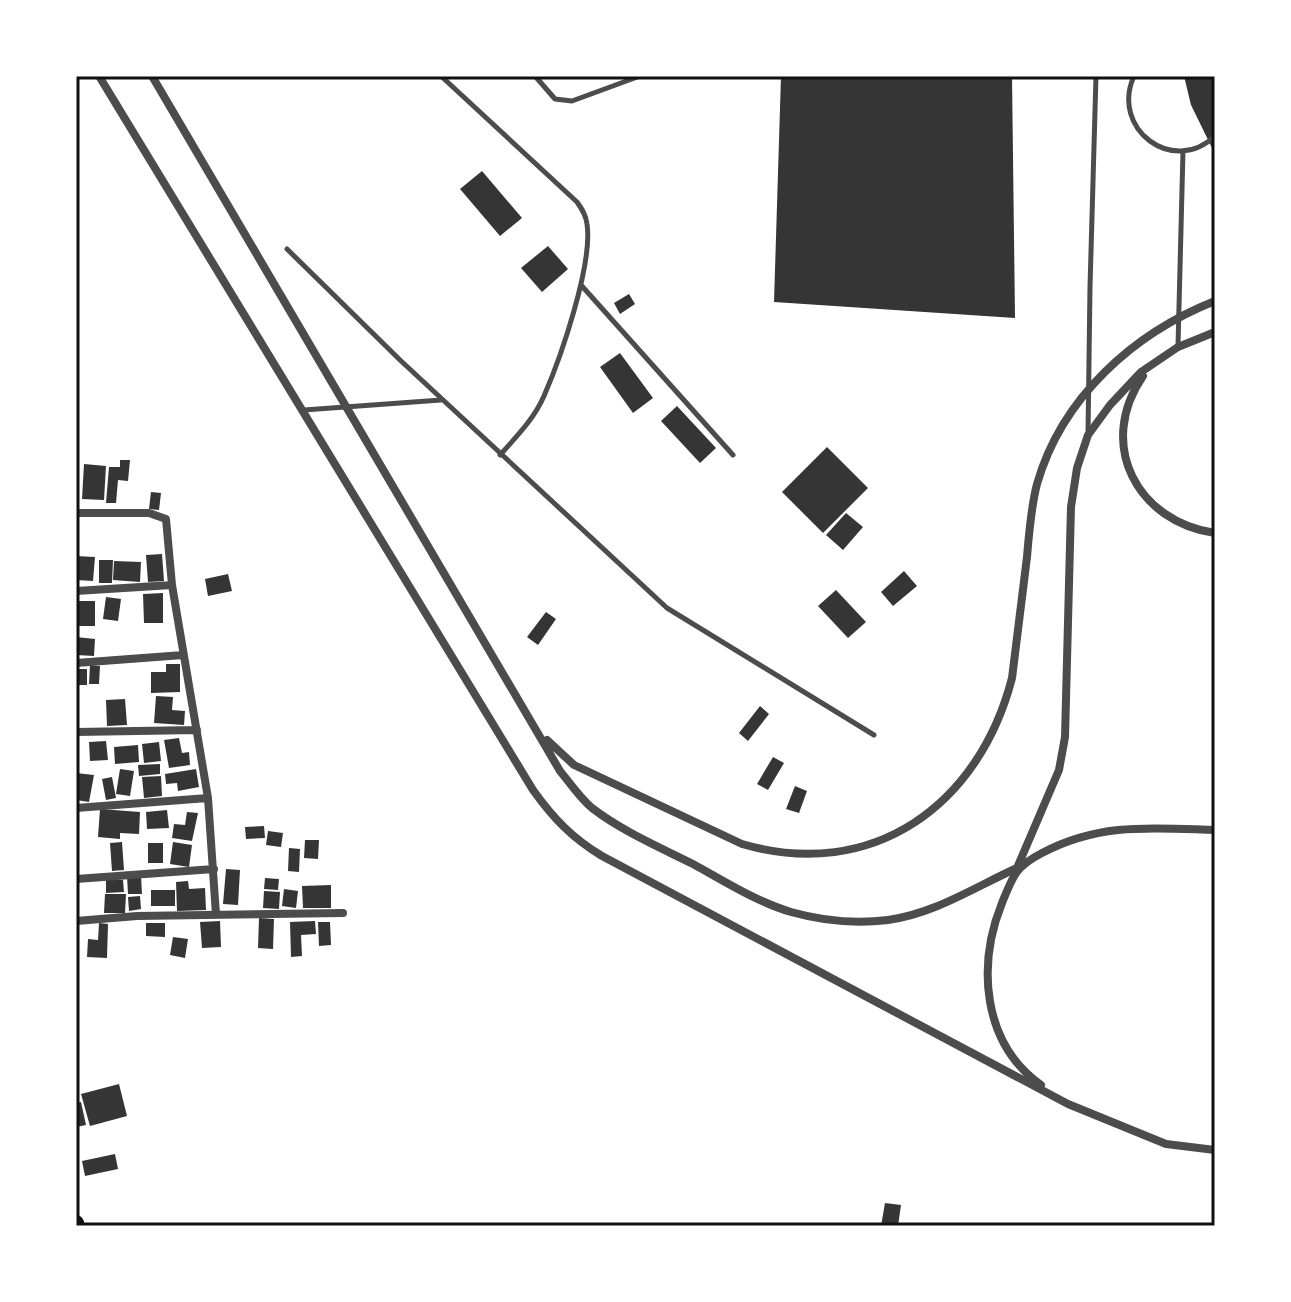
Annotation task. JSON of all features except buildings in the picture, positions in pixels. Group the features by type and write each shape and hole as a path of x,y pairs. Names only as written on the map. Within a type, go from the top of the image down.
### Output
{"street":[{"path":"99,76 533,790 562,827 577,841 602,856 1068,1104 1166,1144 1215,1150"},
{"path":"152,76 560,771 590,806 637,835 789,911 845,921 890,920 923,912 1017,868 1043,852 1102,830 1125,827 1215,830"},
{"path":"531,721 556,751 574,765 742,844 771,852 809,855 845,852 904,829 948,796 965,777 994,731 1009,691 1037,484 1050,452 1089,389 1118,357 1168,322 1215,301"},
{"path":"1068,1104 1033,1079 1005,1043 989,1001 986,967 992,933 1059,770 1065,737 1071,507 1077,468 1088,435 1110,405 1141,372 1178,347 1215,332"},
{"path":"1168,353 1145,373 1129,400 1123,430 1127,463 1137,486 1153,506 1166,516 1197,530 1215,533"},
{"path":"76,513 149,513 166,519 172,585 208,798 216,915"},
{"path":"76,591 172,585"},
{"path":"76,663 183,655"},
{"path":"76,732 197,730"},
{"path":"76,808 208,798"},
{"path":"76,879 214,869"},
{"path":"76,921 343,913"}],"lane":[{"path":"441,76 577,202 587,221 587,247 581,285 544,397 525,428 500,455"},
{"path":"535,76 555,99 572,101 640,76"},
{"path":"1088,435 1096,76"},
{"path":"1132,77 1128,95 1129,113 1137,129 1149,142 1165,149 1183,151 1198,147 1215,136"},
{"path":"1178,347 1183,151"},
{"path":"287,249 500,455 667,608 874,735"},
{"path":"581,285 733,455"},
{"path":"303,410 442,400"}]}
